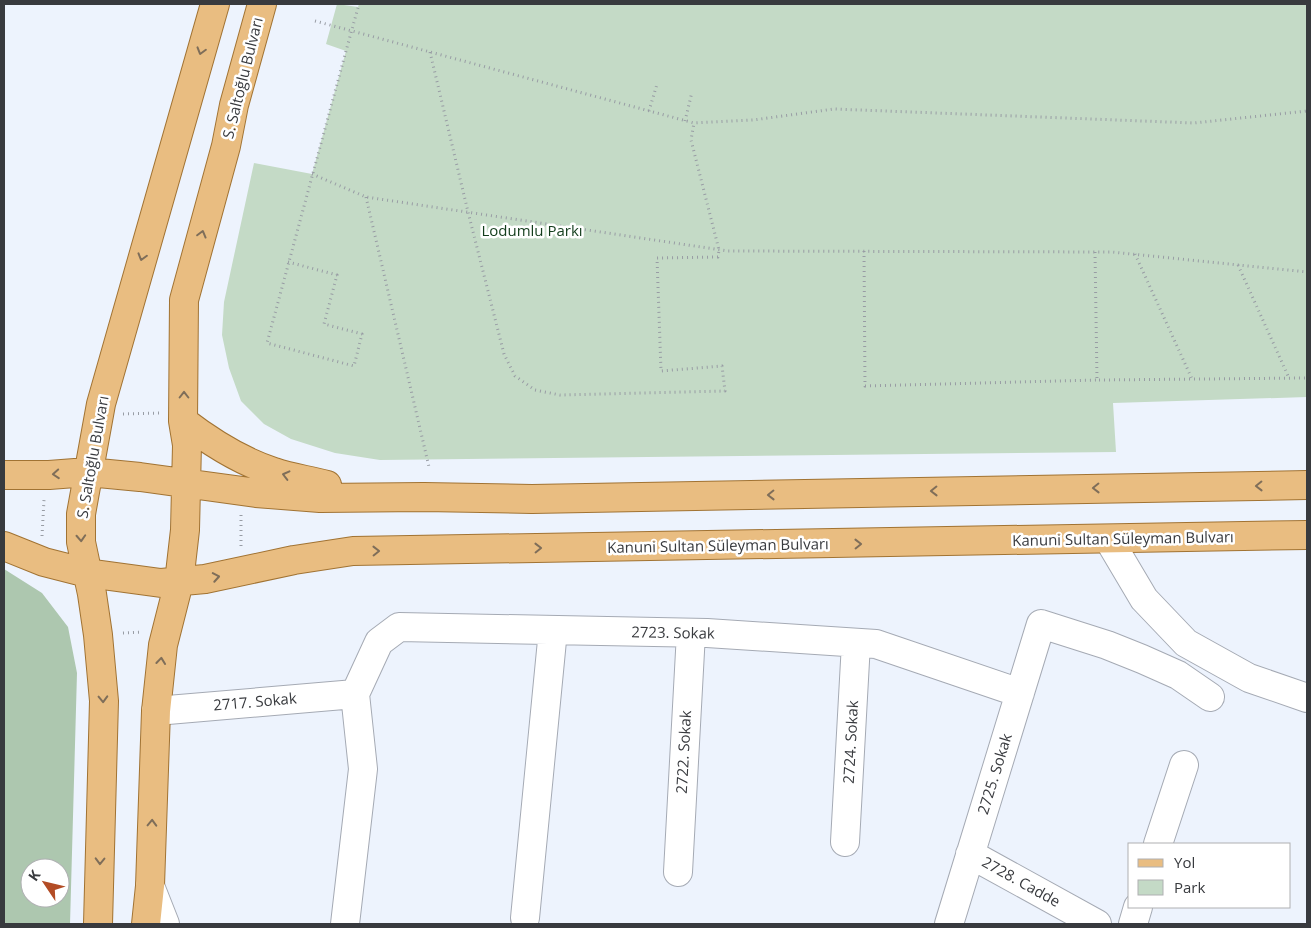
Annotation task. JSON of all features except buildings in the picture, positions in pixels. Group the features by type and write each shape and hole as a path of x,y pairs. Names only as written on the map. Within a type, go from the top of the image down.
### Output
{"main road":[{"name":"S. Saltoğlu Bulvarı","path":"98,924 104,701 98,634 81,542 81,514 101,404 215,4"},
{"name":"S. Saltoğlu Bulvarı","path":"146,924 150,886 156,711 163,645 179,582 187,484 187,445 173,417 184,300 262,4"},
{"path":"173,417 238,456 273,472 317,482 366,497"},
{"path":"4,475 49,475 88,472 256,493 311,497 532,499 1307,485"},
{"name":"Kanuni Sultan Süleyman Bulvarı","path":"4,546 44,562 87,573 161,583 179,582 246,571 294,560 353,551 1307,536"}],"street":[{"path":"1109,540 1144,599 1186,643 1249,678 1307,698"},
{"name":"2725. Sokak","path":"949,924 1041,624 1107,645 1178,675 1210,697"},
{"name":"2723. Sokak","path":"355,694 379,642 399,627 691,633 876,644 1020,693"},
{"path":"525,918 553,630"},
{"name":"2722. Sokak","path":"678,872 691,633"},
{"name":"2724. Sokak","path":"845,842 856,643"},
{"path":"345,924 363,769 355,694"},
{"name":"2717. Sokak","path":"156,711 355,694"},
{"path":"1158,843 1184,765"},
{"name":"2728. Cadde","path":"970,854 1097,924"},
{"path":"150,886 165,924"},
{"path":"1133,924 1138,908"}],"path":[{"path":"288,262 337,275 324,324 362,334 354,366 266,343 288,262 312,174 352,31 359,4"},
{"path":"315,21 694,123 752,120 834,110 1194,124 1307,111"},
{"path":"430,52 504,354 515,376 535,390 560,395 725,391 722,366 661,371 657,258 718,257 719,250 691,140 694,123"},
{"path":"648,111 657,84"},
{"path":"685,121 692,92"},
{"path":"312,174 366,197 728,251 1095,252 1135,254 1307,272"},
{"path":"366,197 429,467"},
{"path":"864,251 865,386 1097,380 1307,378"},
{"path":"1095,252 1097,380"},
{"path":"1135,254 1192,379"},
{"path":"1238,265 1289,378"},
{"path":"118,414 173,417"},
{"path":"42,537 45,494"},
{"path":"241,550 242,510"},
{"path":"115,634 142,632"}],"green space":[{"name":"Lodumlu Parkı","path":"337,4 358,7 359,4 1307,4 1307,397 1113,403 1116,452 380,460 335,453 291,439 264,424 241,401 229,368 222,335 224,302 254,163 312,174 346,51 326,44"},
{"path":"4,569 42,593 68,627 77,673 70,924 4,924"}]}
